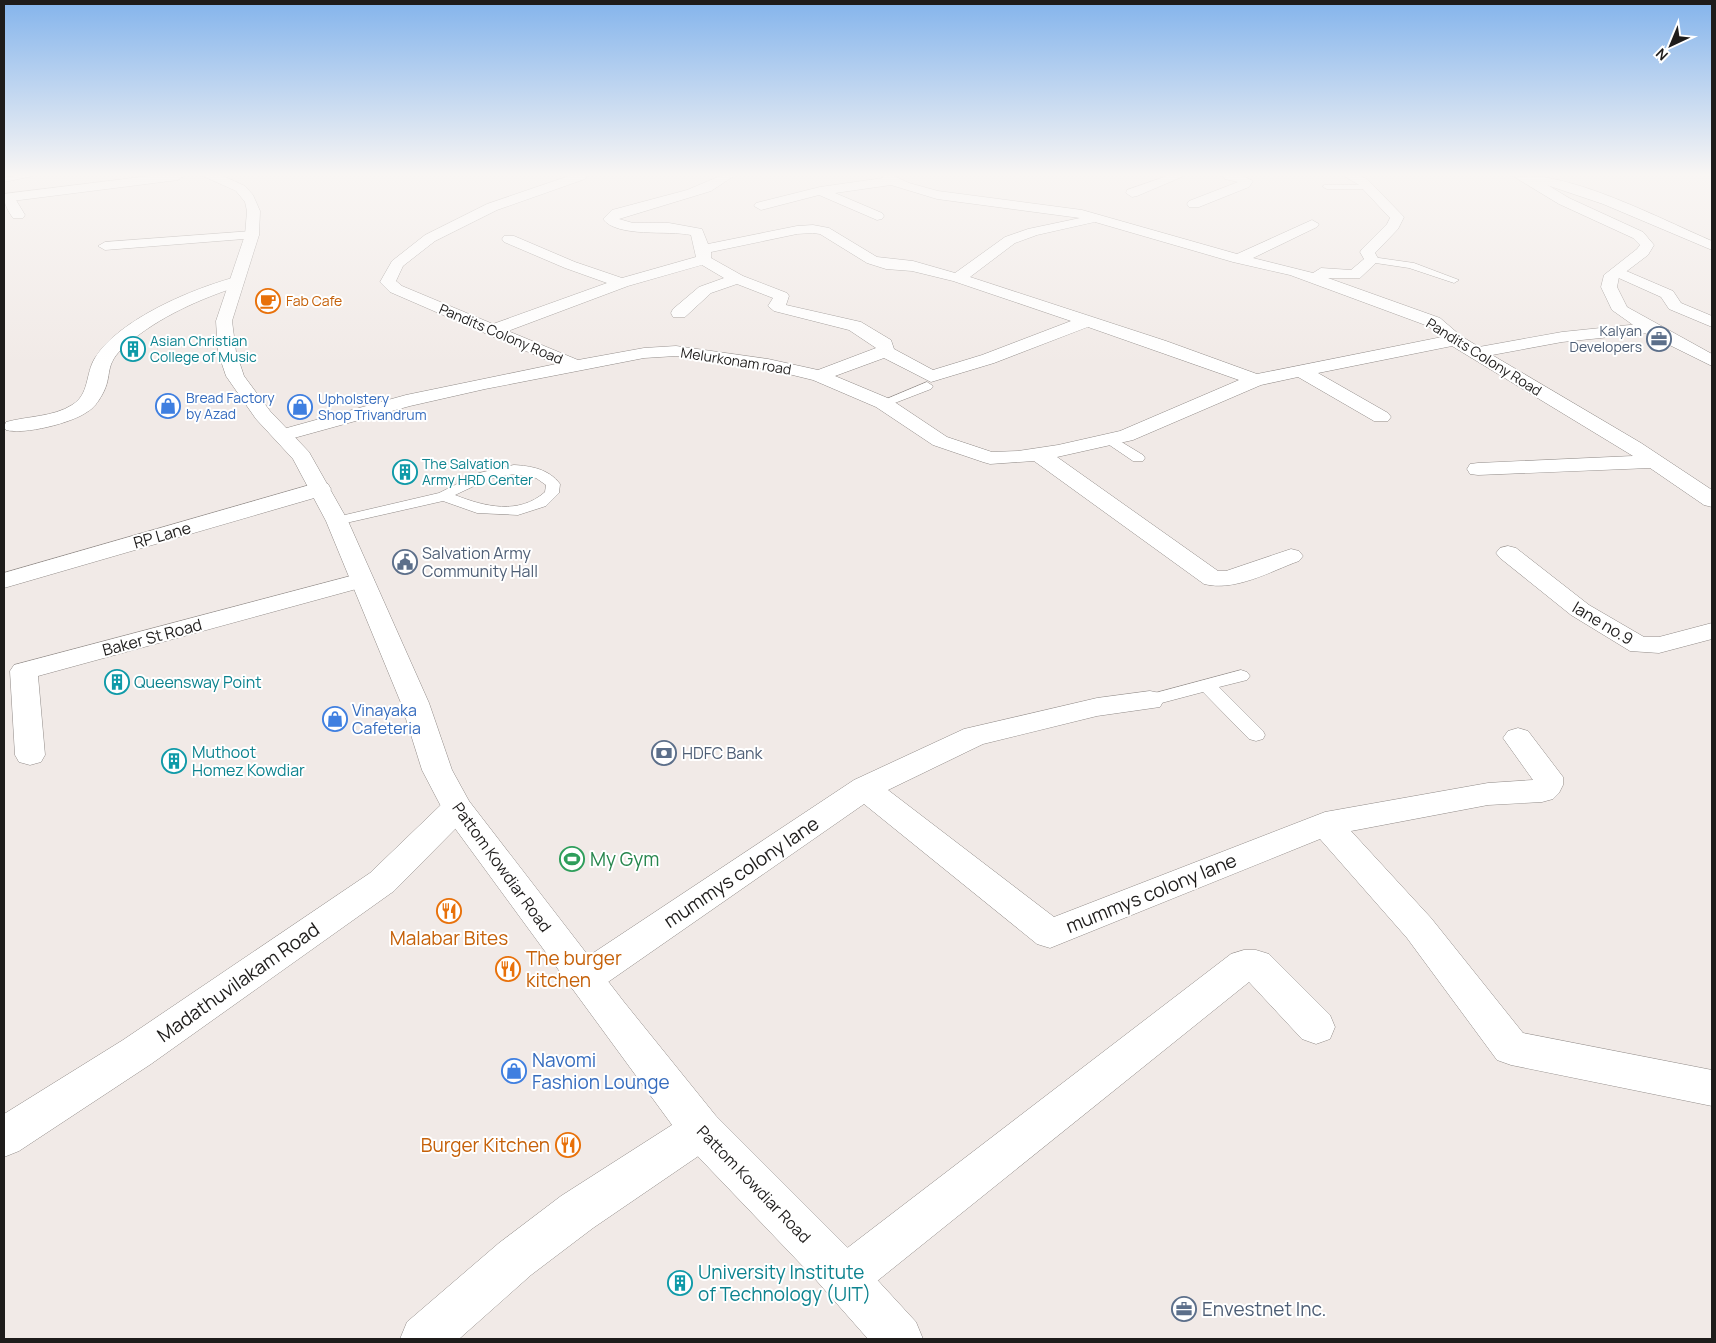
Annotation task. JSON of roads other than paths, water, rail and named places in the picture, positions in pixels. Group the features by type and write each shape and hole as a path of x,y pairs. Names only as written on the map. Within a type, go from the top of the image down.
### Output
{"street":[{"path":"105,246 203,239"},
{"name":"Pattom Kowdiar Road","path":"251,239 224,321 227,352 235,376 246,395 302,456 337,522 414,703 437,770 457,808 701,1130 845,1278 899,1339"},
{"name":"Pandits Colony Road","path":"429,239 397,264 388,282 396,289 574,365"},
{"path":"509,239 570,265 622,283"},
{"path":"699,239 703,254 737,279 781,296 780,302 776,306 855,326 885,344 885,351"},
{"path":"494,330 703,254 770,239"},
{"path":"840,239 872,260 886,264 913,266 958,278 1256,380"},
{"path":"958,278 1014,239"},
{"name":"Pandits Colony Road","path":"1166,239 1238,259 1294,271 1434,322 1455,340 1655,461 1712,500"},
{"path":"1238,259 1281,239"},
{"path":"1294,271 1355,275 1372,260 1367,252 1380,239"},
{"path":"1641,239 1647,245 1643,252 1612,276 1609,287 1620,310 1649,328 1712,361"},
{"path":"1695,239 1712,246"},
{"path":"1617,272 1667,294 1674,306 1712,322"},
{"path":"679,313 705,290 737,279"},
{"path":"13,426 61,417 77,411 93,394 103,358 124,338 162,311 213,289 236,282"},
{"path":"818,376 885,351 931,376 988,359 1087,321"},
{"path":"1476,353 1527,341 1592,332 1649,328"},
{"name":"Melurkonam road","path":"574,365 644,353 676,352 768,364 818,376 883,403 940,442 990,458 1038,454 1126,436 1172,417 1206,399 1256,380 1455,340"},
{"name":"Pandits Colony Road","path":"283,435 406,400 574,365"},
{"path":"1299,370 1381,417"},
{"path":"1038,454 1212,579 1229,578 1291,556"},
{"path":"1478,469 1655,461"},
{"name":"RP Lane","path":"4,581 320,489"},
{"name":"lane no.9","path":"1508,553 1580,610 1639,645 1659,645 1712,631"},
{"name":"Baker St Road","path":"30,755 24,672 362,580"},
{"path":"866,788 974,736 1097,707 1150,700"},
{"path":"1325,824 1488,794 1542,791 1548,785 1548,778 1518,738"},
{"name":"mummys colony lane","path":"585,978 866,788 1050,934 1325,824"},
{"name":"Madathuvilakam Road","path":"4,1137 137,1052 382,882 457,808"},
{"path":"1325,824 1419,928 1511,1048 1712,1088"},
{"path":"845,1278 1244,965 1256,965 1316,1027"},
{"path":"424,1339 515,1259 577,1212 701,1130"}],"lane":[{"path":"1372,260 1411,265 1454,280"},
{"path":"883,403 927,386"},
{"path":"1110,439 1138,458"},
{"path":"337,522 444,496 471,480 501,472 524,469 544,474 553,484 552,493 541,504 518,510 495,511 477,508 444,496"},
{"path":"1150,700 1241,676"},
{"path":"1206,685 1256,735"}],"place":[{"name":"Fab Cafe","path":"268,301"},
{"name":"Kalyan Developers","path":"1659,339"},
{"name":"Asian Christian College of Music","path":"133,349"},
{"name":"Bread Factory by Azad","path":"168,406"},
{"name":"Upholstery Shop Trivandrum","path":"300,407"},
{"name":"The Salvation Army HRD Center","path":"405,472"},
{"name":"Salvation Army Community Hall","path":"405,562"},
{"name":"Queensway Point","path":"117,682"},
{"name":"Vinayaka Cafeteria","path":"335,719"},
{"name":"HDFC Bank","path":"664,753"},
{"name":"Muthoot Homez Kowdiar","path":"174,761"},
{"name":"My Gym","path":"572,859"},
{"name":"Malabar Bites","path":"449,911"},
{"name":"The burger kitchen","path":"508,969"},
{"name":"Navomi Fashion Lounge","path":"514,1071"},
{"name":"Burger Kitchen","path":"568,1145"},
{"name":"University Institute of Technology (UIT)","path":"680,1283"},
{"name":"Envestnet Inc.","path":"1184,1309"}]}
